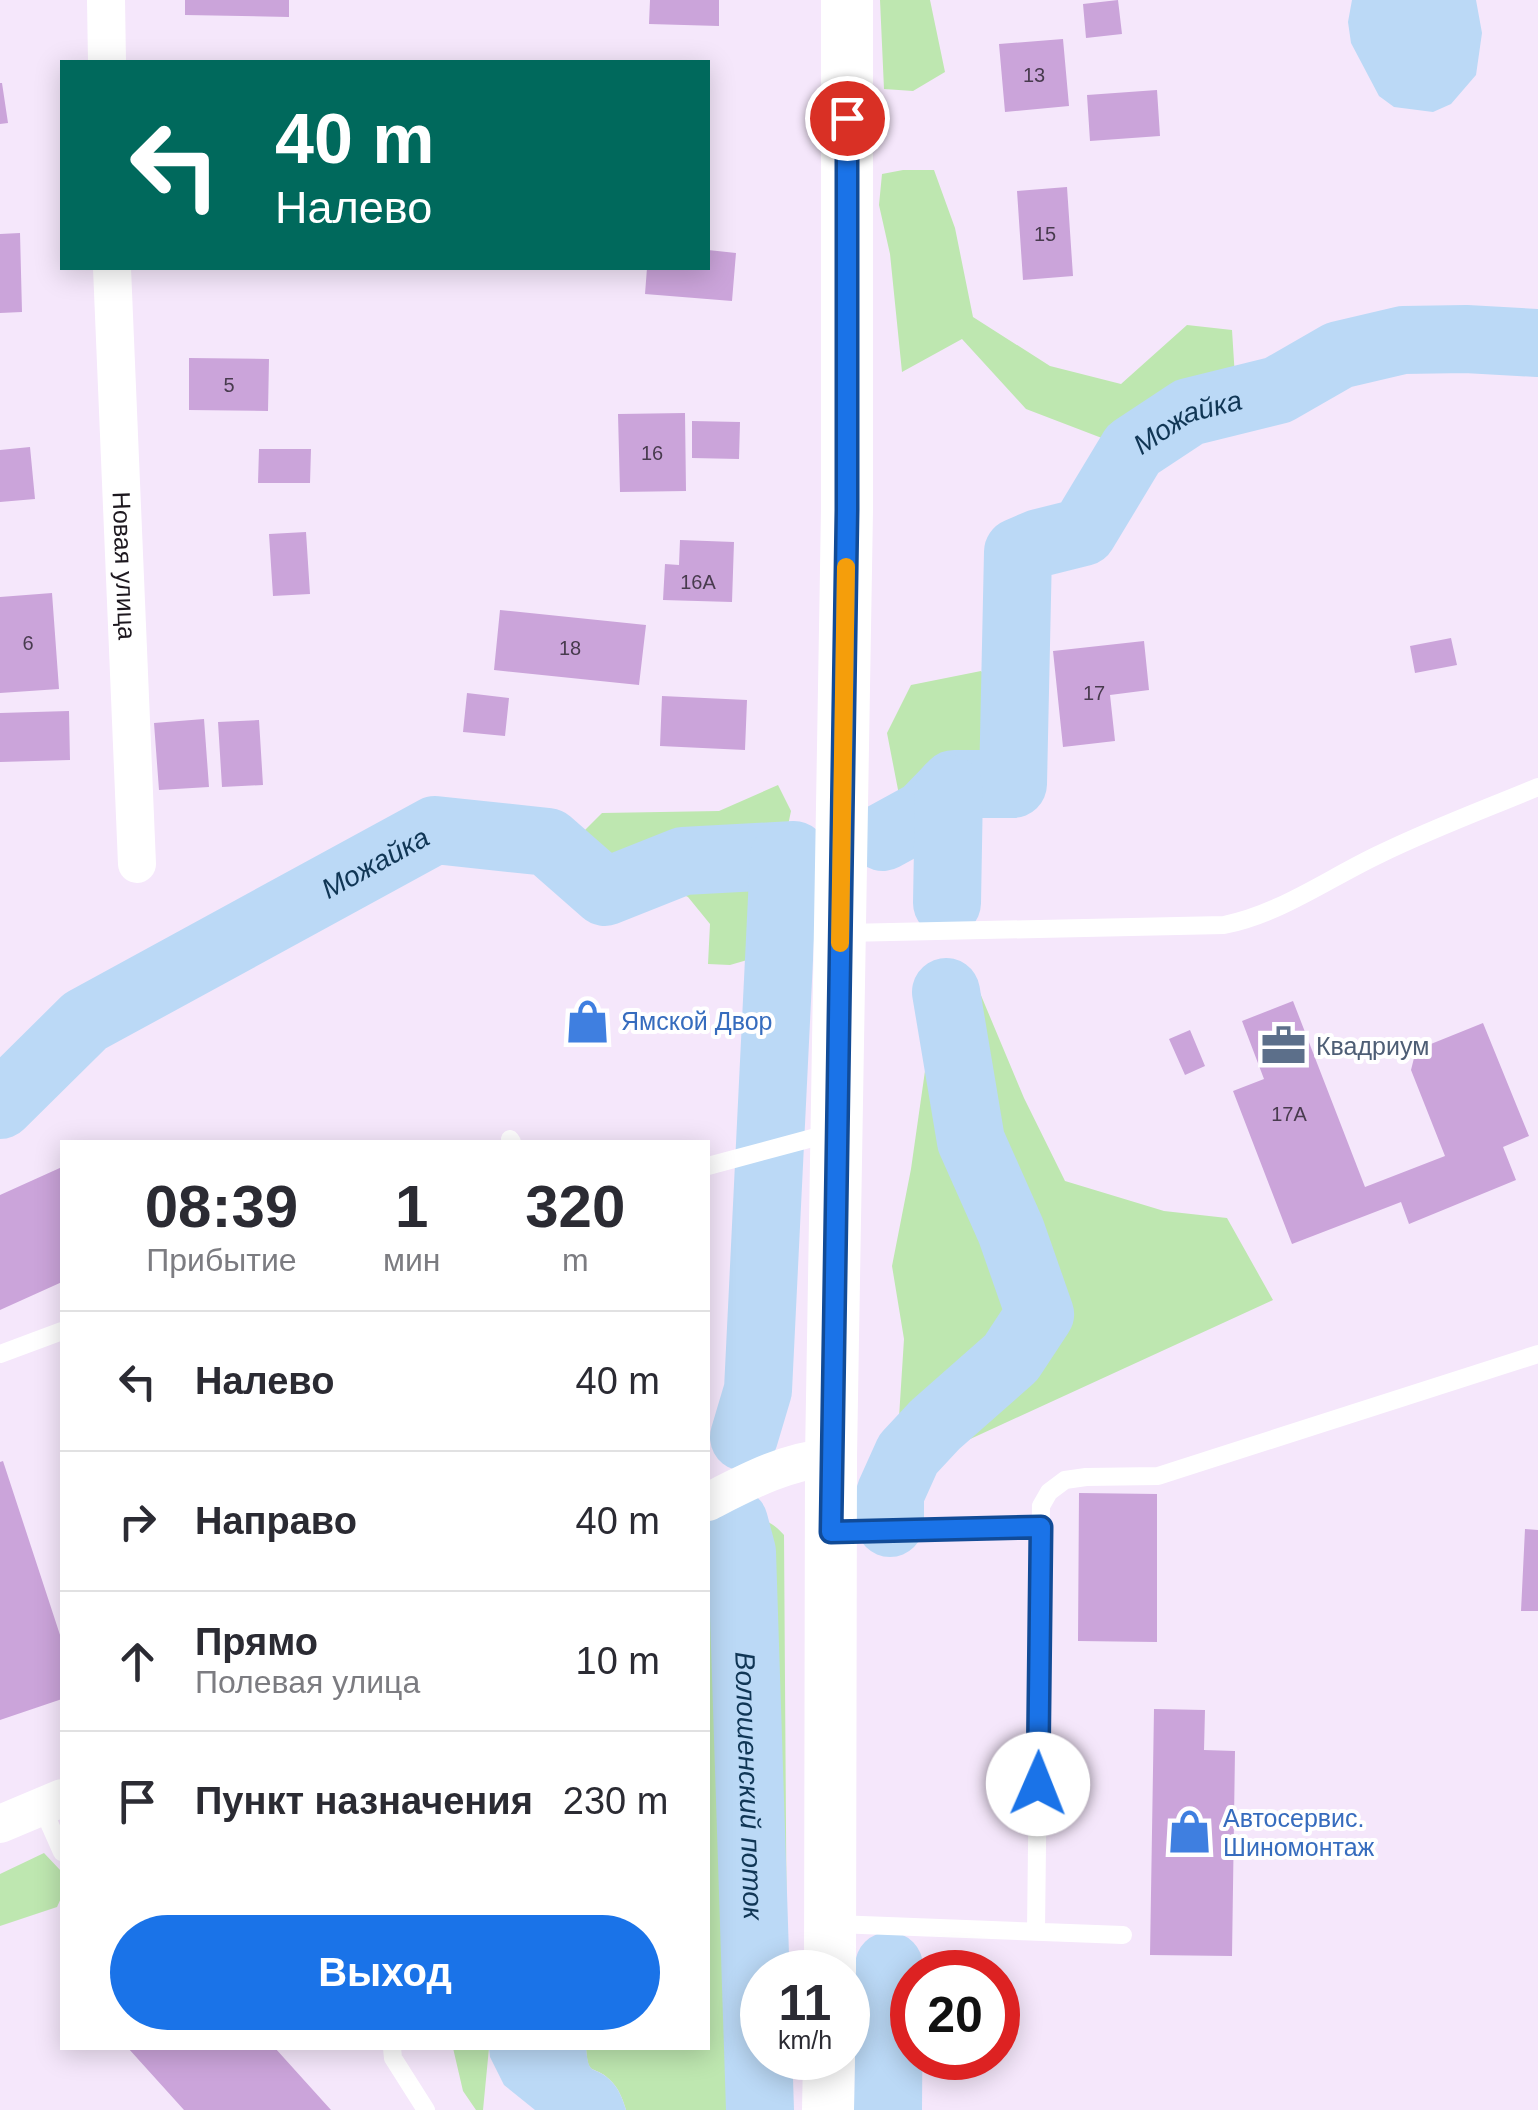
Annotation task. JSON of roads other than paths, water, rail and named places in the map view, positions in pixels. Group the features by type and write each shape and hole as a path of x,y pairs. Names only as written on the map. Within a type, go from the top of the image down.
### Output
{"main road":[{"path":"830,1948 831,1457 847,510 847,0"},
{"path":"828,2110 829,2080"}],"street":[{"path":"106,0 107,60"},
{"name":"Новая улица","path":"112,270 138,864"},
{"path":"710,1501 778,1467 831,1457"},
{"path":"0,1824 52,1802"}],"lane":[{"path":"840,933 1224,925 1246,921 1380,854 1538,787"},
{"path":"710,1165 837,1132"},
{"path":"0,1354 60,1332"},
{"path":"1036,1931 1041,1506 1049,1492 1065,1480 1158,1476 1538,1354"},
{"path":"831,1532 1041,1527"},
{"path":"52,1802 60,1842"},
{"path":"830,1948 1036,1931 1124,1935"},
{"path":"392,2050 393,2058 426,2110"}],"water":[{"path":"1352,0 1476,0 1482,33 1476,75 1451,104 1433,112 1394,107 1379,96 1351,43 1348,22"},
{"path":"489,2050 586,2050 590,2067 612,2082 626,2110 535,2110 504,2085"}],"waterway":[{"name":"Можайка","path":"883,837 925,814 954,784 1013,784 1018,552 1083,532 1133,449 1189,412 1278,390 1339,355 1403,340 1538,343"},
{"path":"947,903 949,789"},
{"name":"Можайка","path":"0,1105 85,1021 435,830 548,842 605,892 683,861 794,855"},
{"name":"Волошенский поток","path":"744,1437 758,1390 784,857"},
{"path":"890,1523 890,1494 908,1454 1011,1358 1040,1314 1011,1231 971,1141 946,992"},
{"name":"Волошенский поток","path":"734,1522 742,1552 760,2110"},
{"path":"888,2110 889,1966"}],"place":[{"name":"Ямской Двор","path":"588,1021"},
{"name":"Квадриум","path":"1283,1046"},
{"name":"Автосервис. Шиномонтаж","path":"1190,1832"}]}
